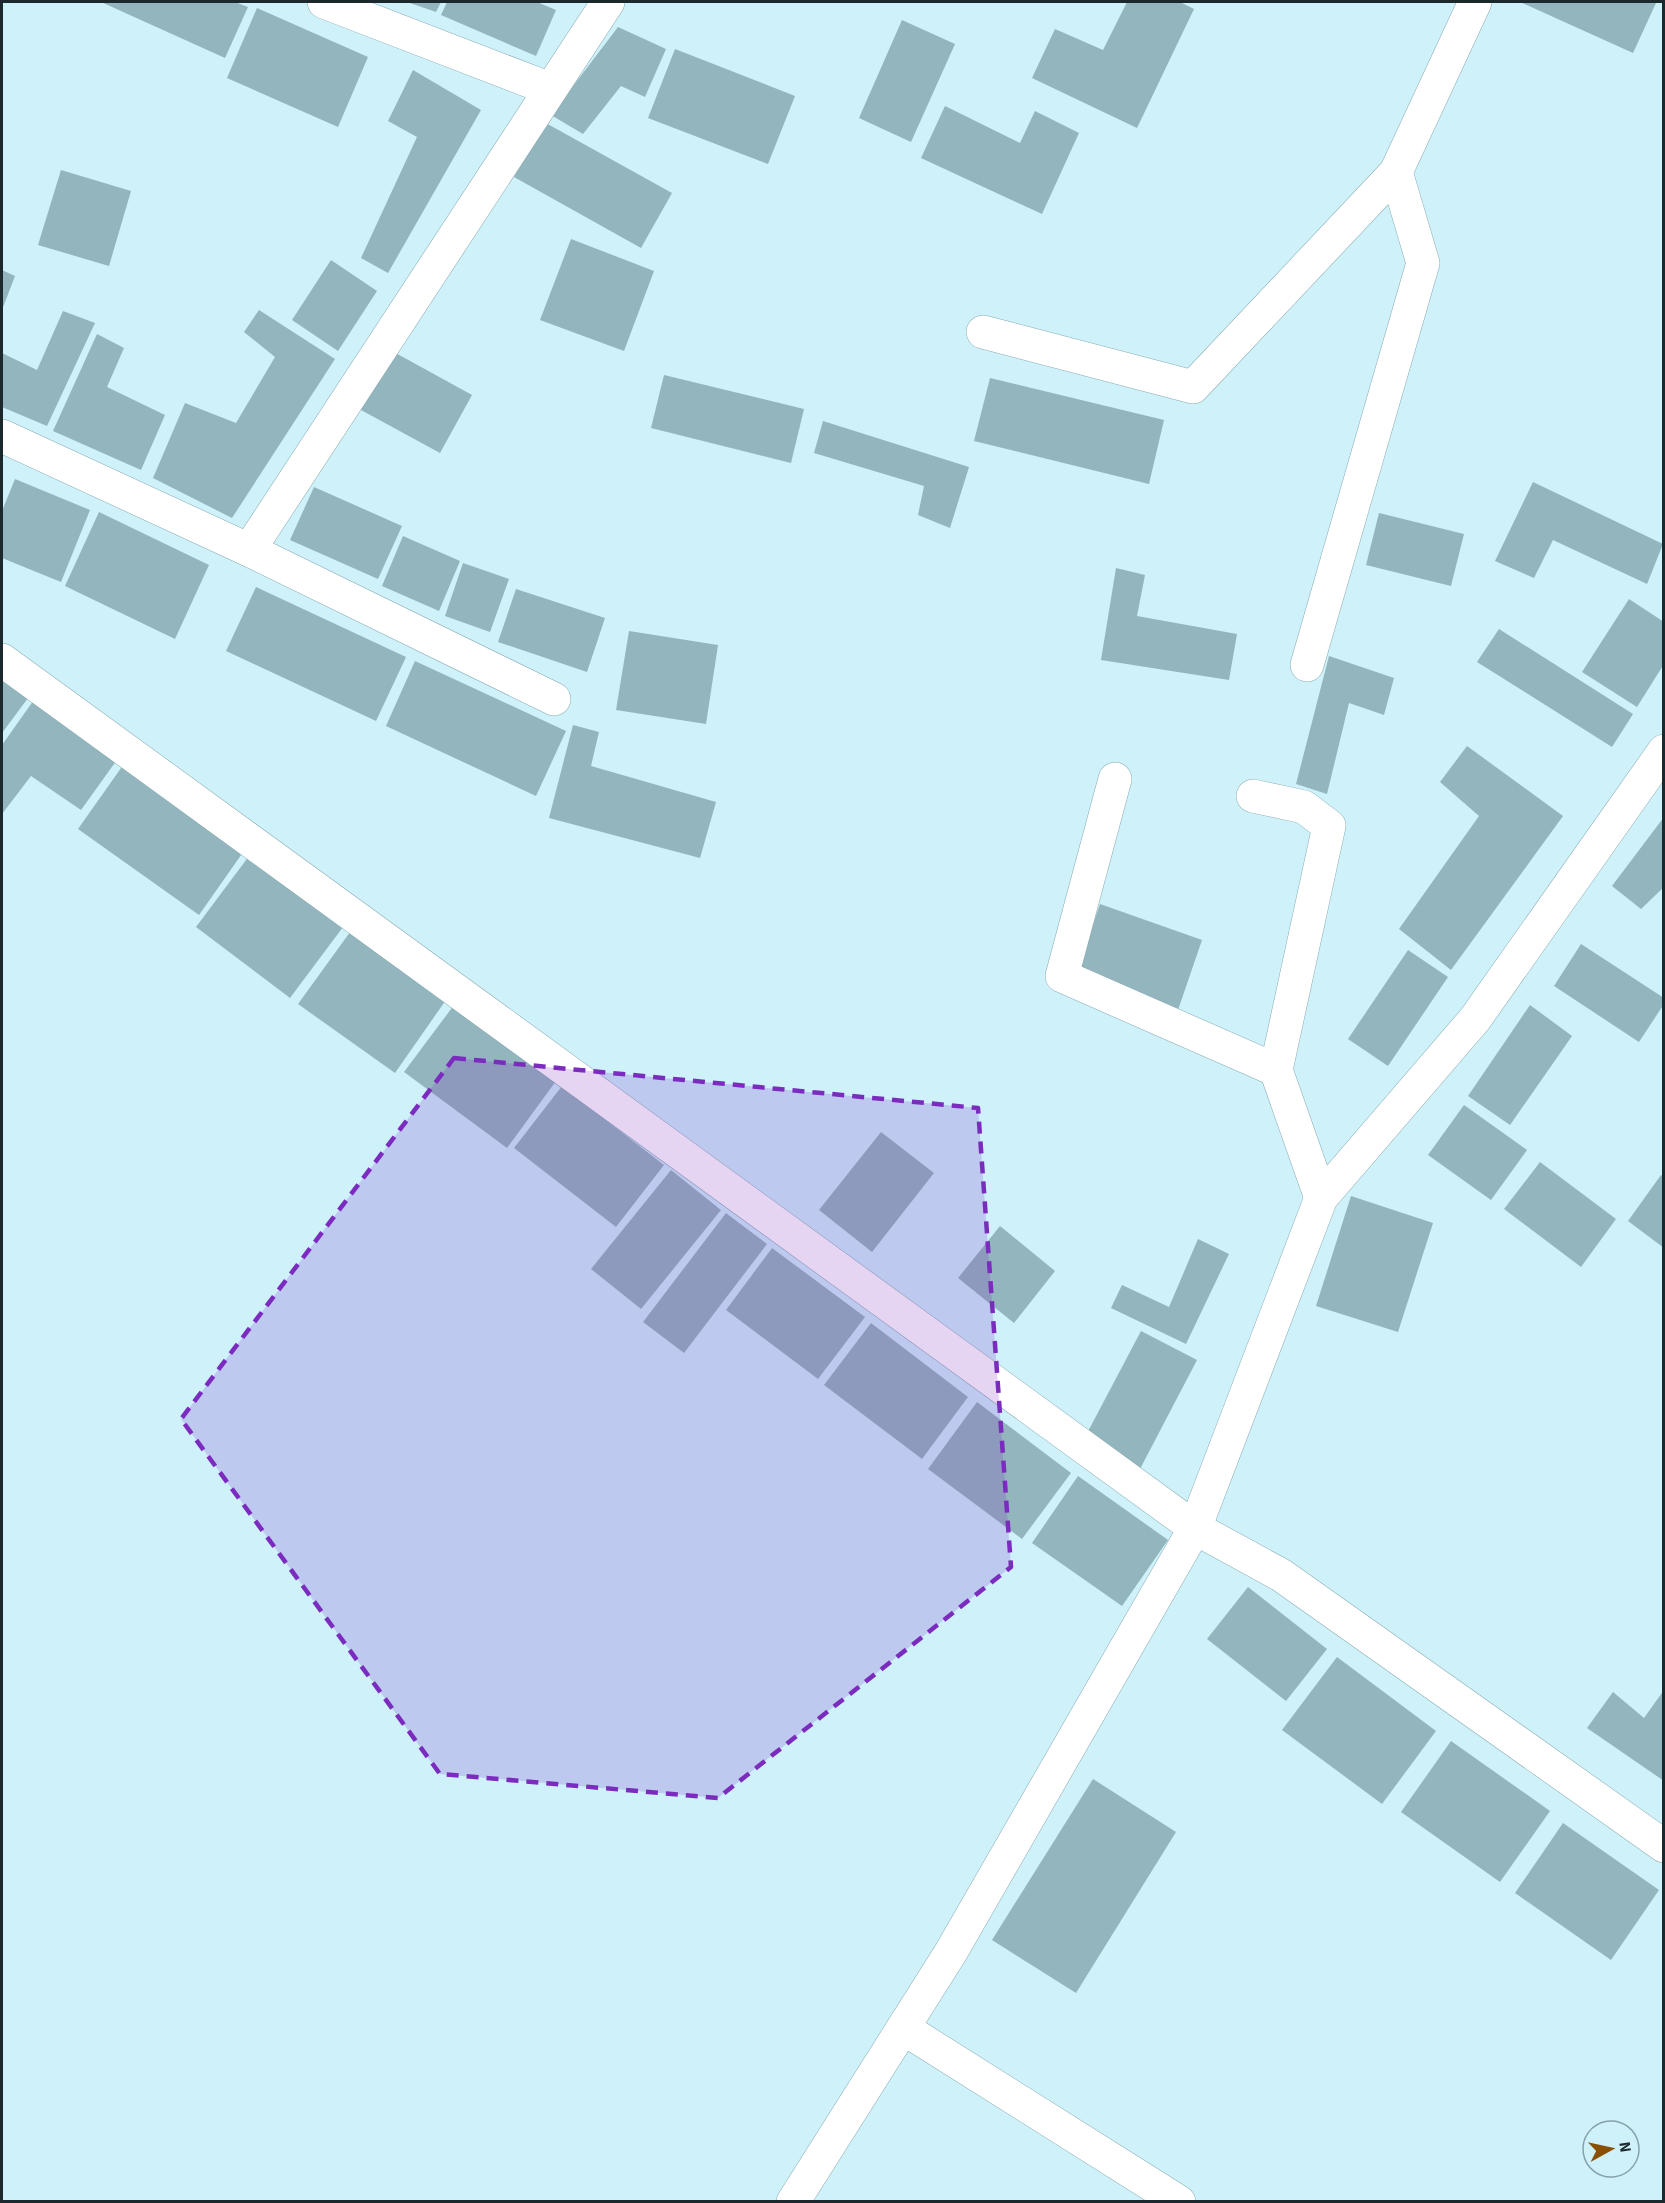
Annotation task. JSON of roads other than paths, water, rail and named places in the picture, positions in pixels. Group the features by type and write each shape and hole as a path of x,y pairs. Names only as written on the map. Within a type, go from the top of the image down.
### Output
{"street":[{"path":"324,2 550,89"},
{"path":"249,550 608,2"},
{"path":"983,332 1193,387 1396,172 1475,2"},
{"path":"1307,665 1423,264 1396,172"},
{"path":"2,436 249,550 554,699"},
{"path":"2,660 1195,1528 1281,1575 1664,1846"},
{"path":"793,2202 951,1952 1195,1528 1321,1198 1475,1019 1664,751"},
{"path":"1115,779 1062,976 1276,1070"},
{"path":"1253,796 1304,807 1329,826 1276,1070 1321,1198"},
{"path":"903,2028 1179,2202"}]}
